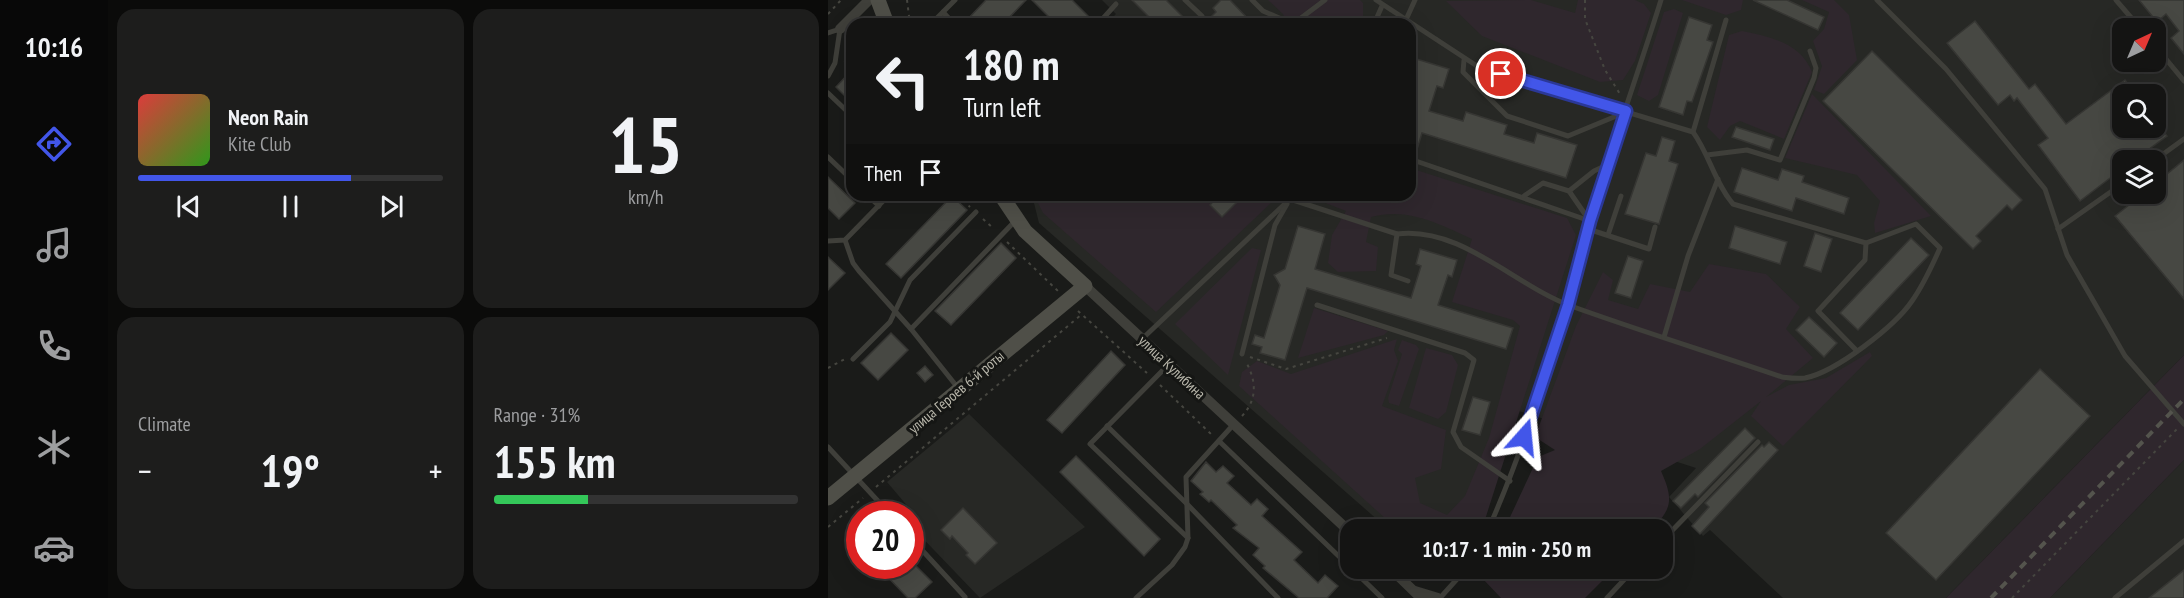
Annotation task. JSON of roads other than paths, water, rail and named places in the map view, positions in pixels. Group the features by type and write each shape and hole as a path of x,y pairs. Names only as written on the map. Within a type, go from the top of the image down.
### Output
{"street":[{"path":"851,18 869,0"},
{"path":"878,0 884,18"},
{"path":"840,29 846,23"},
{"name":"улица Кулибина","path":"1005,201 1033,239 1340,523"},
{"name":"улица Героев 6-й роты","path":"828,498 1085,286"},
{"path":"1401,579 1418,595 1439,598"}],"lane":[{"path":"937,18 955,0"},
{"path":"1185,0 1202,16"},
{"path":"1252,0 1270,15 1278,18"},
{"path":"1301,18 1325,0"},
{"path":"1376,0 1398,18"},
{"path":"1406,18 1415,0"},
{"path":"1493,519 1510,481 1568,305 1607,165 1661,0"},
{"path":"1877,0 1954,77 2041,182 2049,194 2067,255 2125,356 2183,423"},
{"path":"2116,0 2131,18"},
{"path":"1103,18 1116,4"},
{"path":"1377,18 1382,6"},
{"path":"943,12 948,18"},
{"path":"1693,132 1726,20"},
{"path":"828,33 840,29 835,63 828,76"},
{"path":"1304,201 1397,234 1414,232 1461,246 1568,305 1782,377 1794,379 1817,374 1871,342 1911,303 1940,248 1916,224 1866,243 1733,204 1724,194 1707,155 1693,132 1480,68 1416,30"},
{"path":"1707,155 1747,150 1780,160 1814,78 1816,68 1810,51"},
{"path":"2166,59 2184,81"},
{"path":"1464,60 1463,72 1507,116 1558,133 1568,136 1626,111"},
{"path":"828,93 846,110"},
{"path":"2166,152 2184,139"},
{"path":"828,157 846,174"},
{"path":"1416,161 1524,196 1590,221"},
{"path":"1569,191 1594,171 1607,165"},
{"path":"1664,337 1688,256 1718,179"},
{"path":"1524,196 1543,183 1569,191 1590,221"},
{"path":"2058,229 2112,191"},
{"path":"1608,235 1621,196"},
{"path":"874,201 879,206"},
{"path":"828,241 845,240 884,201"},
{"path":"1142,339 1285,201"},
{"path":"1242,354 1275,225 1287,201"},
{"path":"853,359 890,322 910,280 976,212"},
{"path":"911,329 1017,220"},
{"path":"1588,229 1649,249 1655,228"},
{"path":"1397,234 1392,275 1408,281"},
{"path":"845,240 853,263 911,329 959,389"},
{"path":"1857,351 1818,311 1865,260 1866,243"},
{"path":"1317,304 1465,353 1474,360 1453,432 1461,447 1510,481"},
{"path":"1169,364 1090,444 1188,538"},
{"path":"1136,598 1178,558 1188,538 1184,483 1186,477 1234,424"},
{"path":"1107,426 1278,598"},
{"path":"1219,441 1340,557"},
{"path":"1673,530 1758,442"},
{"path":"828,447 878,501"},
{"path":"2115,598 2184,541"},
{"path":"924,552 965,597"},
{"path":"1362,579 1382,598"},
{"path":"1439,598 1457,579"},
{"path":"1607,598 1625,579"}],"railway":[{"path":"1991,598 2184,399"}]}
